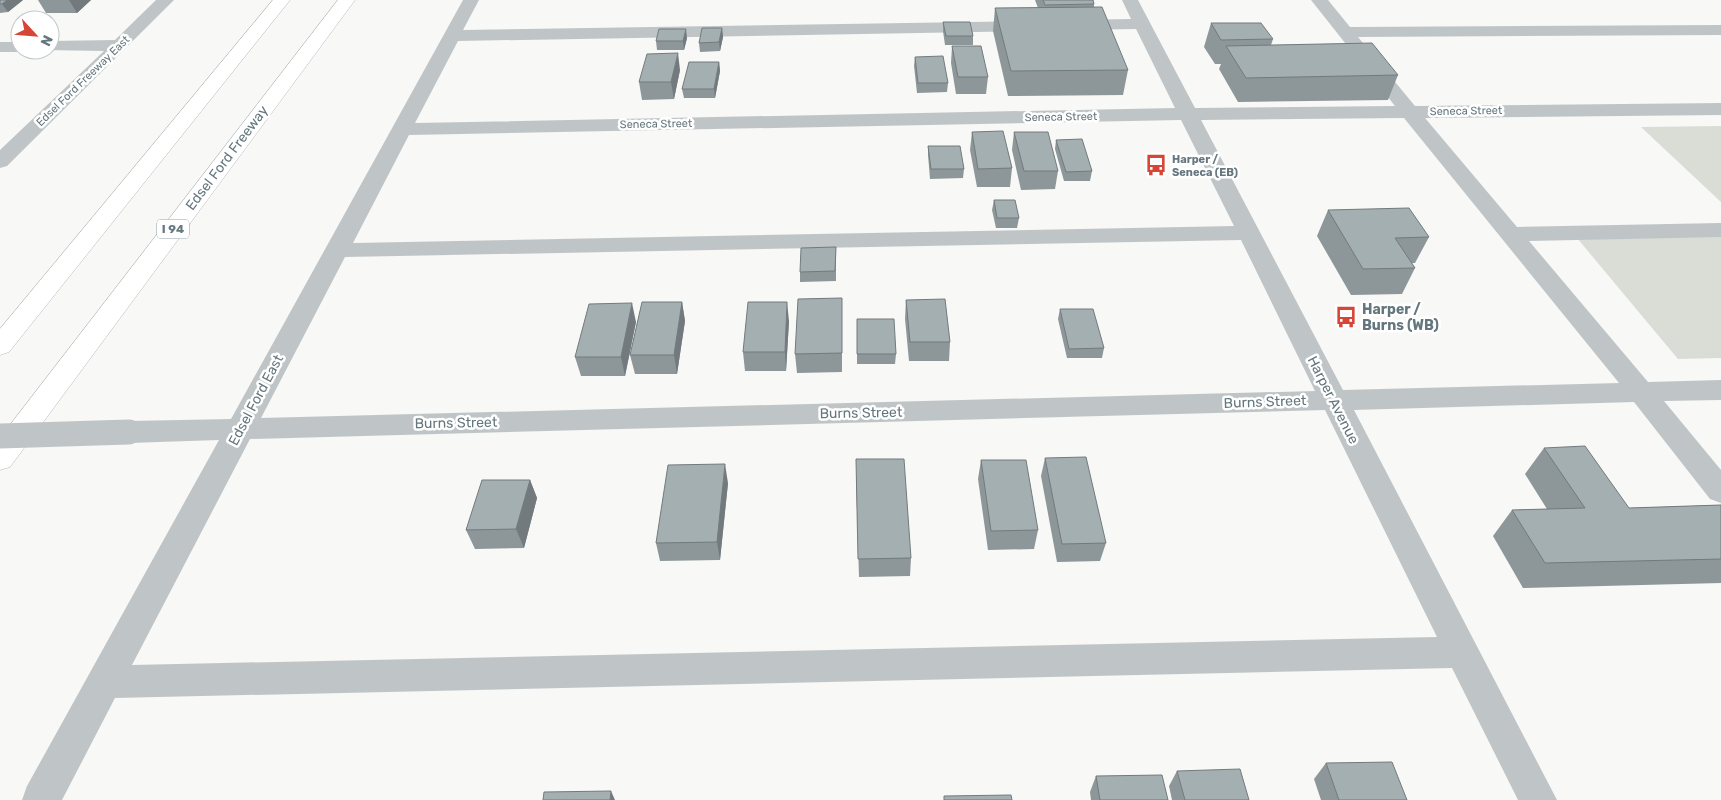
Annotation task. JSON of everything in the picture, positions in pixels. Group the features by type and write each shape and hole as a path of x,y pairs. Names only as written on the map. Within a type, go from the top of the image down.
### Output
{"highway":[{"path":"0,346 282,0"},
{"name":"Edsel Ford Freeway","path":"0,459 346,0"}],"street":[{"name":"Edsel Ford Freeway East","path":"0,162 166,0"},
{"name":"Edsel Ford East","path":"41,800 471,0"},
{"name":"Harper Avenue","path":"1130,0 1538,800"},
{"path":"1319,0 1408,112 1642,392 1721,491"},
{"path":"452,36 1142,24"},
{"path":"1345,32 1721,30"},
{"path":"60,46 120,45"},
{"name":"Seneca Street","path":"401,129 1188,114 1721,109"},
{"path":"0,136 27,136"},
{"path":"1511,234 1721,230"},
{"path":"337,250 1248,234"},
{"name":"Burns Street","path":"0,436 1721,390"},
{"path":"105,682 1463,652"}],"shaded area":[{"path":"1721,126 1721,202 1641,127"},
{"path":"1721,235 1721,358 1678,359 1577,238"}],"building":[{"path":"0,0 7,0 0,4"},
{"path":"1043,0 1093,0 1094,4 1045,5"},
{"path":"1102,7 1128,70 1011,71 995,8"},
{"path":"943,22 970,22 973,36 946,36"},
{"path":"1211,23 1261,23 1273,39 1221,40"},
{"path":"702,28 722,28 719,42 699,43"},
{"path":"659,29 686,29 683,41 656,41"},
{"path":"1372,43 1398,75 1246,78 1226,46"},
{"path":"952,46 981,46 988,77 958,77"},
{"path":"678,53 671,82 639,82 647,54"},
{"path":"943,56 948,83 918,83 915,57"},
{"path":"689,62 719,62 714,89 682,89"},
{"path":"1003,131 1012,168 978,169 972,132"},
{"path":"1014,132 1048,132 1058,171 1024,171"},
{"path":"1082,139 1092,171 1066,172 1056,140"},
{"path":"928,146 960,146 964,169 931,169"},
{"path":"994,200 1015,200 1019,218 997,218"},
{"path":"1409,208 1429,237 1395,238 1415,268 1363,269 1328,210"},
{"path":"836,247 835,271 800,272 801,248"},
{"path":"842,298 842,353 795,354 798,299"},
{"path":"945,299 950,342 910,342 906,300"},
{"path":"642,302 682,302 674,355 630,355"},
{"path":"748,302 787,302 785,352 743,352"},
{"path":"632,303 621,357 575,357 589,304"},
{"path":"1060,309 1093,309 1104,348 1069,349"},
{"path":"857,319 894,319 896,354 857,354"},
{"path":"1585,446 1629,508 1721,505 1721,559 1545,563 1512,510 1585,508 1544,448"},
{"path":"1086,457 1106,543 1062,544 1045,458"},
{"path":"856,459 904,459 911,558 858,559"},
{"path":"981,460 1026,460 1038,530 991,531"},
{"path":"725,464 717,542 656,543 668,465"},
{"path":"482,480 530,480 516,529 466,530"},
{"path":"1392,762 1407,800 1339,800 1326,763"},
{"path":"1240,769 1249,800 1185,800 1177,771"},
{"path":"1162,775 1168,800 1100,800 1096,776"},
{"path":"611,791 610,800 543,800 544,792"},
{"path":"1011,795 1012,800 944,800 944,796"}],"place":[{"name":"Harper / Seneca (EB)","path":"1156,165"},
{"name":"Harper / Burns (WB)","path":"1346,317"}]}
